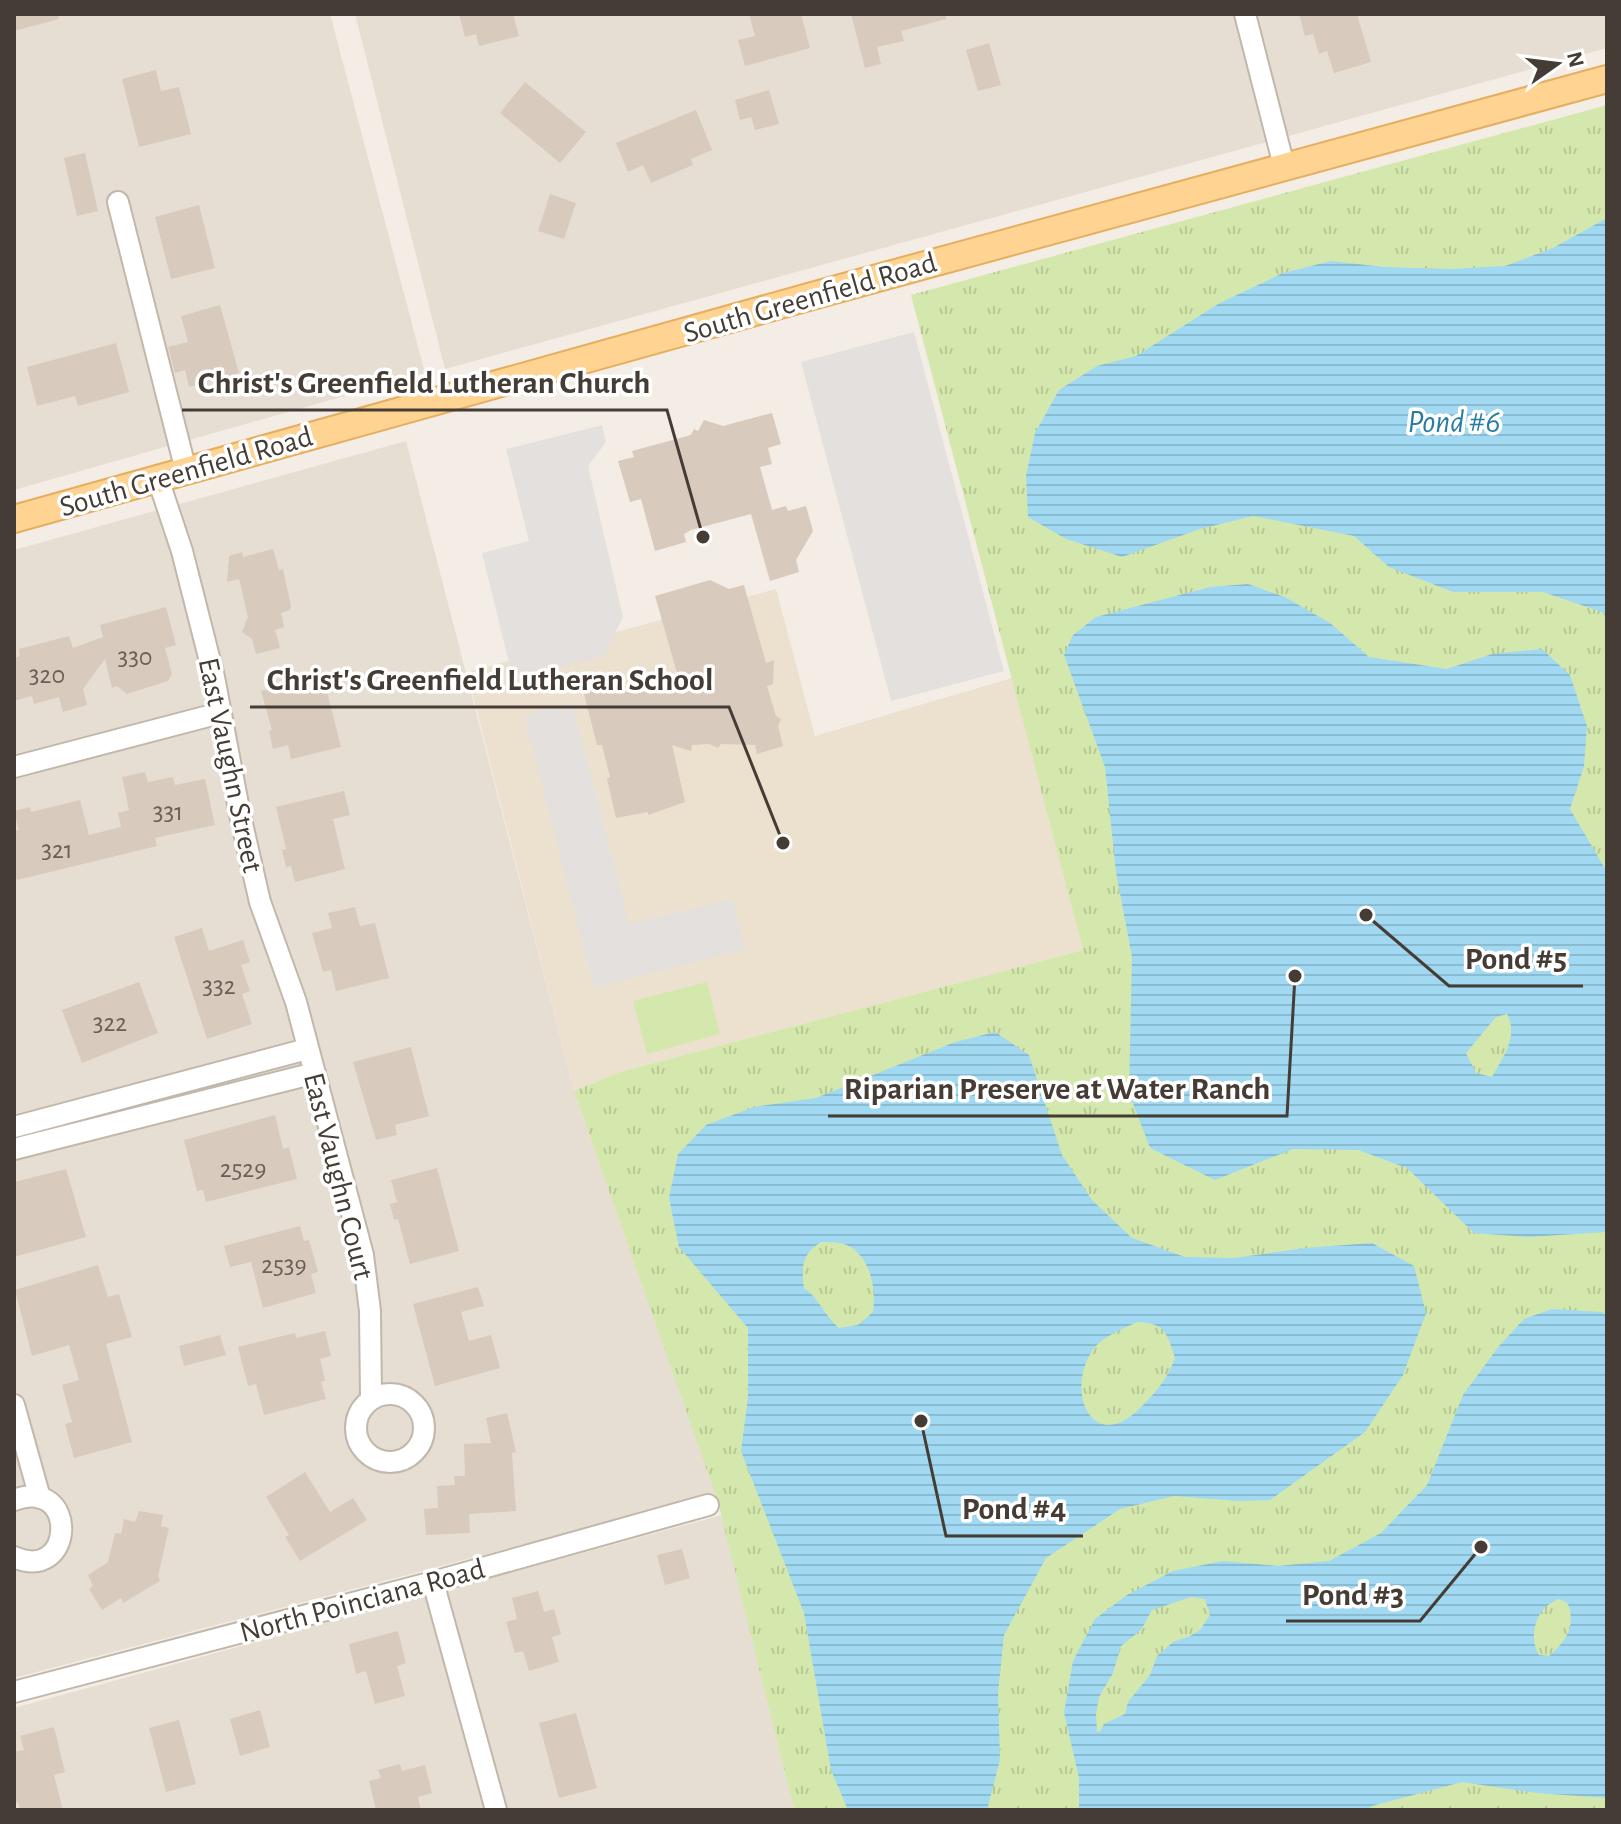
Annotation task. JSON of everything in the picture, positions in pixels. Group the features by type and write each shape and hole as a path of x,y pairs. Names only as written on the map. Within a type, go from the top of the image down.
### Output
{"main road":[{"name":"South Greenfield Road","path":"14,519 1607,79"}],"street":[{"path":"1245,14 1284,166"},
{"path":"118,202 186,471"},
{"name":"East Vaughn Street","path":"158,479 182,551 214,677 260,902 296,1002 307,1049"},
{"path":"14,767 220,713"},
{"path":"14,1127 307,1049"},
{"name":"East Vaughn Court","path":"307,1049 363,1255 370,1311 371,1399"},
{"path":"14,1149 315,1073"},
{"path":"141,1093 146,1115"},
{"path":"14,1405 40,1498"},
{"path":"14,1500 40,1498 53,1506 63,1525 58,1546 43,1559 32,1562 14,1557"},
{"name":"North Poinciana Road","path":"14,1692 433,1582 708,1505"},
{"path":"433,1582 496,1810"}],"shaded area":[{"path":"14,14 330,14 425,373 14,490"},
{"path":"355,14 1607,14 1607,48 445,369"},
{"path":"914,332 1004,671 891,701 801,362"},
{"path":"602,425 606,442 588,466 623,617 604,656 513,679 482,553 529,541 506,449"},
{"path":"406,441 574,1091 716,1494 14,1678 14,550"},
{"path":"776,589 815,736 1012,678 1083,950 620,1072 574,1091 467,672"},
{"path":"572,703 629,924 732,899 745,949 594,988 524,715"},
{"path":"722,1515 794,1810 14,1810 14,1708"}],"green space":[{"path":"1607,105 1607,1810 794,1810 718,1502 574,1091 620,1072 1083,950 911,295"},
{"path":"707,982 720,1034 647,1054 633,1001"}],"water":[{"name":"Pond #6","path":"1607,218 1607,618 1602,612 1543,592 1453,592 1389,567 1354,536 1253,516 1200,529 1122,557 1066,539 1028,517 1026,476 1035,433 1059,390 1097,366 1136,356 1218,304 1283,273 1331,261 1384,267 1451,269 1505,266 1553,248"},
{"path":"1248,584 1285,597 1330,623 1369,657 1447,669 1492,654 1542,649 1570,675 1587,726 1584,766 1570,809 1607,872 1607,1232 1528,1237 1474,1233 1407,1168 1358,1150 1293,1149 1215,1180 1150,1148 1129,1093 1132,957 1116,872 1105,767 1064,655 1073,635 1096,617 1210,587","holes":["1507,1014 1510,1022 1508,1047 1492,1077 1476,1073 1466,1053 1496,1017"]},
{"path":"995,1032 1029,1055 1062,1155 1092,1200 1132,1238 1185,1257 1234,1258 1372,1243 1414,1266 1426,1313 1403,1375 1365,1432 1270,1500 1174,1496 1120,1509 1046,1558 1004,1635 998,1693 1000,1760 987,1810 848,1810 831,1770 804,1613 741,1451 748,1397 748,1328 679,1247 669,1198 678,1154 706,1125 754,1107 816,1098 955,1042","holes":["821,1242 850,1247 869,1270 874,1292 873,1312 858,1325 839,1328 804,1288 804,1261","1137,1322 1154,1325 1164,1331 1175,1358 1158,1388 1126,1419 1110,1425 1098,1422 1088,1413 1083,1399 1085,1365 1098,1344"]},
{"path":"1552,1309 1607,1315 1607,1798 1537,1793 1462,1782 1372,1806 1367,1810 1079,1810 1079,1778 1064,1712 1073,1661 1095,1619 1127,1595 1173,1571 1223,1561 1278,1566 1329,1561 1381,1533 1427,1485 1463,1395 1499,1346 1524,1319","holes":["1191,1597 1205,1599 1210,1615 1200,1630 1173,1642 1157,1656 1150,1675 1128,1702 1125,1714 1104,1724 1097,1732 1099,1697 1113,1673 1121,1646 1141,1630 1152,1610","1558,1599 1569,1606 1569,1631 1549,1656 1539,1655 1534,1639 1537,1621 1543,1609"]}],"building":[{"path":"14,14 58,14 59,19 14,31"},
{"path":"459,14 513,14 519,36 479,46 476,34 465,37"},
{"path":"749,14 801,14 810,48 745,66 738,40 755,36"},
{"path":"851,14 945,14 946,19 901,31 904,41 877,47 881,64 865,68"},
{"path":"1299,14 1357,14 1371,62 1334,73 1327,51 1319,54 1313,34 1305,36"},
{"path":"989,43 1001,85 978,91 966,50"},
{"path":"156,70 161,91 179,87 191,134 139,147 122,79"},
{"path":"525,82 586,132 560,163 500,113"},
{"path":"769,90 779,124 755,130 751,117 740,120 735,100"},
{"path":"696,110 712,150 691,159 693,165 651,183 643,165 628,172 616,143"},
{"path":"85,153 98,211 77,216 64,158"},
{"path":"550,194 576,203 564,239 538,231"},
{"path":"199,205 215,268 171,279 155,217"},
{"path":"220,305 239,373 189,387 185,370 175,373 168,347 188,342 181,316"},
{"path":"116,343 129,392 78,406 75,396 37,406 27,367"},
{"path":"772,413 781,444 768,448 772,464 760,467 772,510 786,506 788,511 806,506 813,531 796,560 799,572 770,581 751,514 691,530 684,534 686,542 655,551 641,499 630,502 618,461 634,457 632,451 691,435 694,429 698,431 704,420 723,426"},
{"path":"273,549 279,570 283,569 291,606 290,610 281,613 284,627 275,630 280,648 256,654 252,639 242,632 248,617 239,579 227,582 229,556 242,552 243,557"},
{"path":"710,580 729,589 744,585 766,663 774,660 773,684 767,686 776,716 781,719 778,726 783,746 757,754 755,745 721,744 718,748 709,744 692,745 691,751 672,745 685,802 648,815 648,812 616,818 602,745 597,745 583,690 615,684 624,685 624,692 656,692 660,683 683,694 655,596"},
{"path":"166,607 176,645 165,648 172,674 168,681 127,694 117,686 112,688 105,659 83,689 87,705 63,712 59,697 34,704 32,696 14,701 14,658 20,656 19,649 69,636 73,648 103,637 100,625"},
{"path":"323,676 341,747 291,759 288,745 273,749 269,731 272,730 261,691"},
{"path":"145,772 148,782 173,777 175,785 205,779 215,825 155,838 157,846 17,880 14,831 19,830 14,811 30,807 31,812 80,800 89,835 121,827 118,813 129,810 122,777"},
{"path":"344,791 350,815 333,819 345,869 295,882 291,866 286,867 282,850 286,849 276,807"},
{"path":"355,907 360,926 375,923 389,978 336,991 331,970 323,972 312,933 332,928 328,913"},
{"path":"202,928 209,951 243,940 250,962 241,965 250,991 242,994 252,1024 207,1039 174,937"},
{"path":"139,982 158,1033 82,1063 62,1010"},
{"path":"411,1047 429,1116 395,1125 397,1135 376,1140 353,1062"},
{"path":"275,1115 283,1149 289,1147 297,1179 206,1202 203,1190 197,1191 184,1140"},
{"path":"437,1168 459,1251 410,1264 398,1219 394,1220 390,1204 397,1202 391,1180"},
{"path":"66,1169 86,1237 14,1257 14,1182"},
{"path":"300,1226 304,1241 309,1240 318,1272 311,1274 316,1293 263,1308 251,1262 230,1267 224,1246"},
{"path":"98,1265 108,1297 119,1294 132,1337 106,1344 132,1442 74,1458 65,1424 72,1422 62,1385 79,1380 69,1345 32,1356 15,1290"},
{"path":"478,1287 484,1306 461,1312 469,1341 491,1335 500,1368 435,1386 413,1304"},
{"path":"325,1331 331,1356 320,1359 325,1381 321,1382 326,1399 264,1415 256,1384 248,1386 238,1347 295,1333 296,1338"},
{"path":"220,1335 226,1355 184,1366 179,1346"},
{"path":"507,1413 516,1452 512,1453 516,1511 469,1514 470,1533 426,1535 424,1509 438,1508 437,1486 455,1485 454,1476 465,1476 464,1444 491,1443 486,1418"},
{"path":"305,1472 330,1512 353,1498 367,1520 300,1561 285,1537 289,1535 266,1497"},
{"path":"139,1511 163,1515 161,1526 169,1528 158,1576 160,1581 123,1603 121,1598 102,1610 89,1589 93,1586 88,1575 108,1562 115,1533 121,1534 124,1519 135,1522"},
{"path":"682,1549 690,1578 665,1585 657,1555"},
{"path":"538,1591 544,1612 554,1609 561,1634 552,1637 559,1662 529,1671 523,1651 515,1653 506,1622 517,1619 512,1598"},
{"path":"398,1631 406,1663 397,1666 405,1696 375,1704 366,1671 356,1674 349,1644"},
{"path":"260,1710 270,1747 240,1756 230,1719"},
{"path":"576,1713 597,1788 559,1798 539,1723"},
{"path":"179,1720 196,1784 166,1792 149,1728"},
{"path":"54,1727 65,1772 54,1775 63,1810 20,1810 18,1802 14,1803 14,1752 24,1750 20,1736"},
{"path":"400,1764 402,1771 425,1765 432,1793 418,1797 421,1810 376,1810 369,1781 381,1778 378,1770"}],"place":[{"name":"Christ's Greenfield Lutheran Church","path":"703,537"},
{"name":"Christ's Greenfield Lutheran School","path":"783,843"},
{"name":"Pond #5","path":"1366,915"},
{"name":"Riparian Preserve at Water Ranch","path":"1295,976"},
{"name":"Pond #4","path":"921,1421"},
{"name":"Pond #3","path":"1481,1547"}]}
